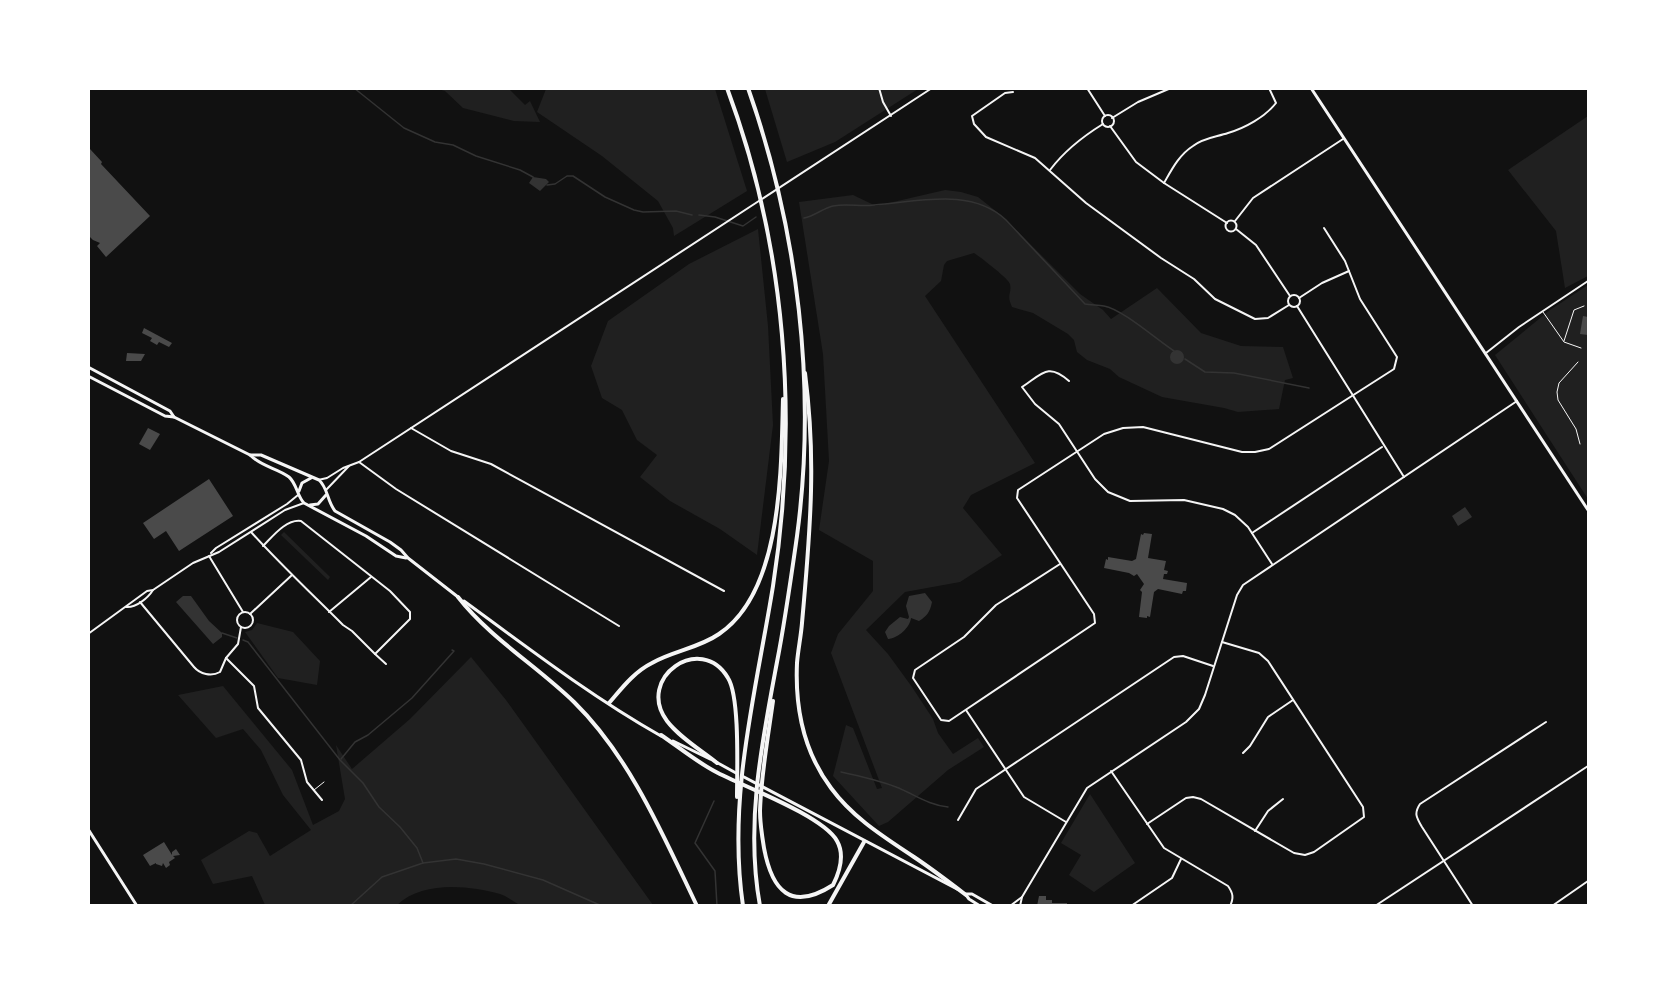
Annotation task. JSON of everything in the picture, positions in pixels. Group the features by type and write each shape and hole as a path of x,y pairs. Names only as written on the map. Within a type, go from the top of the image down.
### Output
{"highway":[{"path":"727,88 753,167 765,218 775,276 784,363 787,429 783,505 773,586 745,741 738,815"},
{"path":"748,88 783,210 793,270 810,411 811,491 802,624 797,662 800,719 817,768 848,808 869,826 966,894"},
{"path":"661,735 718,773 777,798 817,823 837,840 841,850 841,864 833,885 803,897 792,896 779,888 771,877 766,860 760,812 778,658 797,534 802,483 804,433 802,350"},
{"path":"609,703 636,673 652,662 718,635 734,621 752,599 768,551 777,509 782,450 784,363"},
{"path":"459,597 472,615 546,676 605,736 628,769 697,906"},
{"path":"760,906 757,888 754,814 761,747 778,658"},
{"path":"717,763 678,732 662,712 659,702 662,682 671,669 684,661 710,660 721,668 731,684 736,706 740,884 743,906"},
{"path":"828,906 864,842"}],"main road":[{"path":"1311,88 1588,510"},
{"path":"88,367 170,411 174,417"},
{"path":"88,376 165,416 174,417 250,455 258,464 289,477 298,495 307,504 366,536 396,556 408,558"},
{"path":"250,455 261,455 323,483 329,504 335,511 390,542 537,655 661,735 717,763 777,798 993,906"},
{"path":"298,495 302,483 313,478"},
{"path":"307,504 314,506 322,501 326,491"},
{"path":"88,829 137,906"},
{"path":"966,894 969,899 980,906"}],"street":[{"path":"879,88 883,102 891,116"},
{"path":"318,480 359,462 932,88"},
{"path":"1087,88 1105,116"},
{"path":"1113,118 1138,102 1171,88"},
{"path":"1164,183 1176,161 1192,146 1205,139 1246,126 1272,108 1276,103 1269,88"},
{"path":"1013,92 1005,93 972,116 974,124 986,137 1035,158 1117,227 1194,279 1215,299 1255,319 1268,318 1289,304"},
{"path":"1105,116 1113,118"},
{"path":"1050,170 1063,153 1102,124 1105,116"},
{"path":"1110,126 1113,118"},
{"path":"1102,124 1110,126 1136,162 1164,183 1227,223 1228,230 1236,229 1256,245 1290,296"},
{"path":"1235,221 1253,198 1343,139"},
{"path":"1227,223 1230,220 1235,221"},
{"path":"1235,221 1236,229"},
{"path":"1060,564 996,606 964,637 913,673 913,678 941,720 949,721 1095,623 1094,614 1017,498 1018,490 1110,431 1130,427 1147,428 1238,451 1261,451 1279,444 1394,369 1397,357 1360,299 1349,271 1324,228"},
{"path":"1299,298 1322,283 1349,271"},
{"path":"1486,353 1588,281"},
{"path":"1290,296 1294,295 1299,298"},
{"path":"1289,304 1290,296"},
{"path":"1297,306 1299,298"},
{"path":"1289,304 1292,307 1297,306"},
{"path":"1297,306 1404,477"},
{"path":"1069,381 1061,374 1049,370 1022,387 1035,404 1059,424 1099,484 1118,497 1136,501 1184,500 1220,508 1235,515 1252,533 1272,564"},
{"path":"1020,906 1022,897 1083,792 1193,716 1203,701 1241,587 1249,579 1517,401"},
{"path":"411,428 452,451 492,464 723,591"},
{"path":"1252,533 1383,446"},
{"path":"359,462 396,489 619,626"},
{"path":"326,491 349,466"},
{"path":"209,556 216,548 298,495"},
{"path":"125,607 131,608 193,563 219,552 285,510 307,504"},
{"path":"263,546 285,525 298,520 390,591 411,614 375,654"},
{"path":"251,532 329,612 386,664"},
{"path":"209,556 243,612 250,614 253,619 252,624 248,627 241,627"},
{"path":"250,614 292,575"},
{"path":"329,612 372,577"},
{"path":"88,634 147,591 153,590"},
{"path":"140,602 198,671 217,674 222,670 226,657 238,644 241,627 237,619 243,612"},
{"path":"1147,824 1186,798 1193,797 1201,799 1294,853 1305,855 1314,852 1363,819 1365,814 1363,807 1264,656 1222,642"},
{"path":"958,820 976,789 1174,657 1183,656 1214,666"},
{"path":"226,657 254,686 258,708 301,760 307,782 322,800"},
{"path":"1243,753 1268,717 1293,700"},
{"path":"966,710 1026,799 1066,822"},
{"path":"1473,906 1415,815 1420,804 1546,722"},
{"path":"1375,906 1588,766"},
{"path":"1111,771 1164,848 1228,886 1233,898 1230,906"},
{"path":"1255,831 1268,811 1283,799"},
{"path":"1131,906 1172,878 1181,860"},
{"path":"1551,906 1588,881"},
{"path":"1010,906 1022,897"}],"lane":[{"path":"1564,342 1574,310 1584,306"},
{"path":"1542,312 1564,342 1581,348"},
{"path":"1578,362 1559,383 1557,400 1576,429 1580,444"},
{"path":"314,790 324,782"}],"shaded area":[{"path":"438,89 509,89 525,105 530,101 540,122 514,121 463,108 445,91"},
{"path":"546,89 715,89 747,191 674,236 673,228 658,201 602,156 537,112"},
{"path":"765,89 918,89 835,142 787,162"},
{"path":"1588,116 1588,276 1565,288 1556,231 1508,170"},
{"path":"533,177 546,179 549,182 540,191 529,183"},
{"path":"945,190 978,197 1002,216 1080,294 1103,310 1111,319 1157,288 1201,333 1241,346 1283,347 1293,378 1285,380 1279,409 1238,412 1162,397 1119,377 1110,369 1087,360 1077,352 1074,340 1068,334 1033,313 1012,307 1008,281 974,253 947,261 941,281 925,296 1035,463 971,495 963,508 1002,555 960,582 905,592 866,630 888,654 912,687 933,719 938,733 953,754 978,738 984,747 948,770 888,822 879,826 833,776 846,725 853,728 877,789 882,788 831,653 838,634 873,591 873,561 819,530 829,461 823,354 799,202 853,195 876,206"},
{"path":"758,229 768,326 773,425 757,555 720,529 670,501 640,477 657,455 637,440 622,410 602,398 591,366 608,321 689,264"},
{"path":"1588,285 1588,499 1495,355 1550,310"},
{"path":"1174,350 1180,350 1184,357 1180,364 1174,364 1170,360 1170,354"},
{"path":"1465,507 1472,517 1458,526 1452,516"},
{"path":"284,532 330,577 328,580 281,535"},
{"path":"925,593 932,602 926,615 919,621 911,618 903,632 888,639 885,632 889,626 900,617 908,619 909,617 906,606 909,596"},
{"path":"183,596 191,596 209,621 222,633 222,637 213,644 176,602"},
{"path":"257,623 293,632 320,661 317,685 278,678 245,632 252,630"},
{"path":"471,657 506,700 653,905 520,905 503,895 487,891 446,887 419,892 407,897 397,905 265,905 252,876 213,884 201,860 249,831 257,833 270,856 311,830 283,795 261,750 243,729 216,738 178,695 223,686 292,770 313,825 339,811 345,799 336,745 352,769 410,719"},
{"path":"1090,794 1135,863 1094,892 1069,875 1081,855 1061,843"}],"building":[{"path":"90,149 102,162 101,164 150,216 106,257 97,246 100,243 88,235"},
{"path":"1583,316 1588,317 1588,335 1580,334"},
{"path":"144,328 172,343 169,347 159,342 157,345 150,341 152,338 142,333"},
{"path":"127,353 145,354 141,361 126,361"},
{"path":"148,428 160,434 150,450 139,444"},
{"path":"209,479 233,516 179,551 166,531 154,539 143,523"},
{"path":"1141,534 1152,534 1148,558 1166,561 1164,570 1168,571 1164,574 1163,579 1187,583 1186,591 1182,594 1158,589 1154,592 1150,617 1147,616 1147,618 1139,617 1142,592 1140,590 1144,584 1137,574 1134,576 1104,568 1108,557 1132,561 1136,559"},
{"path":"164,842 172,855 176,849 180,855 173,856 175,858 166,868 163,863 162,866 156,863 150,866 143,855"},
{"path":"1039,896 1046,896 1046,900 1052,900 1052,903 1067,903 1067,906 1037,906"}],"waterway":[{"path":"354,88 404,128 435,142 453,145 533,177"},
{"path":"547,185 555,184 567,176 573,176 605,197 634,210 676,211 692,215"},
{"path":"804,218 838,205 943,199 977,203 1006,220 1085,304 1111,308 1174,351"},
{"path":"699,215 715,217 743,226 756,217"},
{"path":"1185,359 1205,372 1234,373 1309,388"},
{"path":"222,633 237,638"},
{"path":"243,640 248,642 340,760 363,783 379,807 400,827 417,848 423,863"},
{"path":"341,759 355,742 368,735 412,698 454,651 452,650"},
{"path":"841,772 882,782 928,802 948,807"},
{"path":"714,801 695,843 715,871 717,906"},
{"path":"350,906 382,877 423,863 456,859 543,880 602,906"}]}
